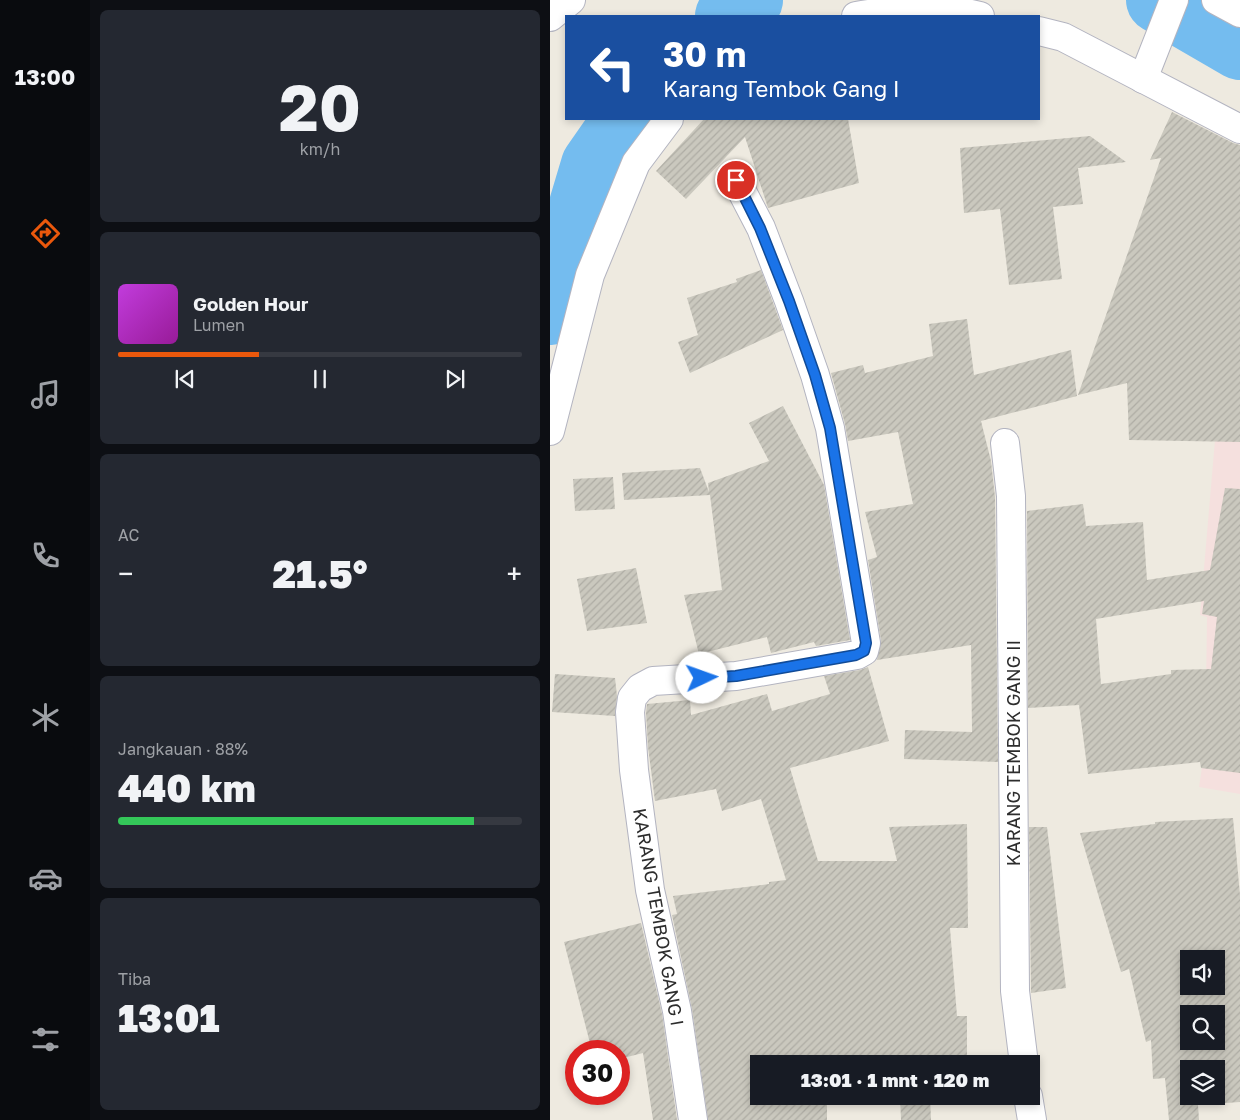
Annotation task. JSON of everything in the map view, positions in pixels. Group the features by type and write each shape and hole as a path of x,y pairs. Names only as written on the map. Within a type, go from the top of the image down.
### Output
{"street":[{"path":"550,17 570,0"},
{"path":"1216,0 1240,13"},
{"path":"1147,68 1174,2"},
{"path":"862,15 888,11 958,11 976,15"},
{"path":"1040,31 1063,37 1147,68 1240,130"},
{"path":"550,431 590,275 636,163 668,120"},
{"name":"KARANG TEMBOK GANG I","path":"693,1120 677,1011 650,890 634,770 630,712 632,698 640,688 653,681 745,675 856,655 864,651 866,643 830,428 818,384 789,301 760,228 736,180"},
{"name":"KARANG TEMBOK GANG II","path":"1005,442 1011,496 1015,991 1023,1055"},
{"path":"1030,1105 1032,1120"}],"shaded area":[{"path":"1218,405 1240,409 1240,794 1199,787 1211,707 1206,688 1207,617 1200,615"}],"building":[{"path":"1172,112 1240,145 1240,442 1129,440 1127,383 1078,395 1161,158 1150,160"},
{"path":"703,120 848,120 859,183 768,208 745,137 686,199 656,171"},
{"path":"1090,136 1126,162 1078,168 1083,204 1053,207 1062,279 1009,285 1000,209 964,213 960,148"},
{"path":"761,270 783,330 690,373 678,342 698,335 687,298 737,282 736,279"},
{"path":"967,319 974,375 1071,350 1077,396 981,421 991,461 995,497 998,762 904,759 905,730 972,732 971,645 877,660 881,640 868,560 877,557 865,512 913,504 898,432 848,441 831,373 863,365 865,373 933,356 929,324"},
{"path":"783,406 824,485 850,640 816,646 814,642 771,653 767,637 699,654 684,595 722,590 710,495 624,500 622,473 700,468 709,492 708,483 769,461 749,423"},
{"path":"613,477 615,509 575,511 573,479"},
{"path":"1225,488 1240,489 1240,773 1201,768 1200,762 1088,774 1079,705 1028,708 1027,511 1083,504 1086,526 1143,522 1147,580 1210,570","holes":["1204,601 1202,614 1217,617 1211,669 1171,670 1171,674 1101,684 1096,619"]},
{"path":"636,568 647,623 587,631 577,579"},
{"path":"868,667 889,741 790,768 818,861 897,861 889,827 967,824 968,928 950,928 957,1016 967,1016 967,1055 750,1055 750,1105 827,1105 827,1120 708,1120 692,1009 672,915 677,914 673,896 769,884 769,882 786,880 761,799 722,811 716,789 655,801 648,747 647,704 690,700 691,715 767,694 772,711 830,694 824,676"},
{"path":"555,674 615,678 617,696 615,716 552,712"},
{"path":"1233,818 1240,895 1240,1102 1225,1103 1225,1060 1180,1060 1180,1105 1198,1105 1199,1120 1169,1120 1165,1078 1153,1079 1151,1040 1146,1042 1129,969 1121,972 1080,833 1155,824 1155,822"},
{"path":"1029,827 1047,827 1066,988 1031,993"},
{"path":"641,923 662,1014 677,1120 653,1120 643,1053 630,1056 630,1040 589,1040 564,942"},
{"path":"900,1105 930,1105 931,1120 901,1120"}],"waterway":[{"path":"729,15 750,0"},
{"path":"1159,0 1240,47"},
{"path":"550,312 594,165 625,120"}],"route":[{"path":"702,678 736,676 856,655 864,651 866,643 830,428 815,375 789,301 760,228 736,180"}]}
